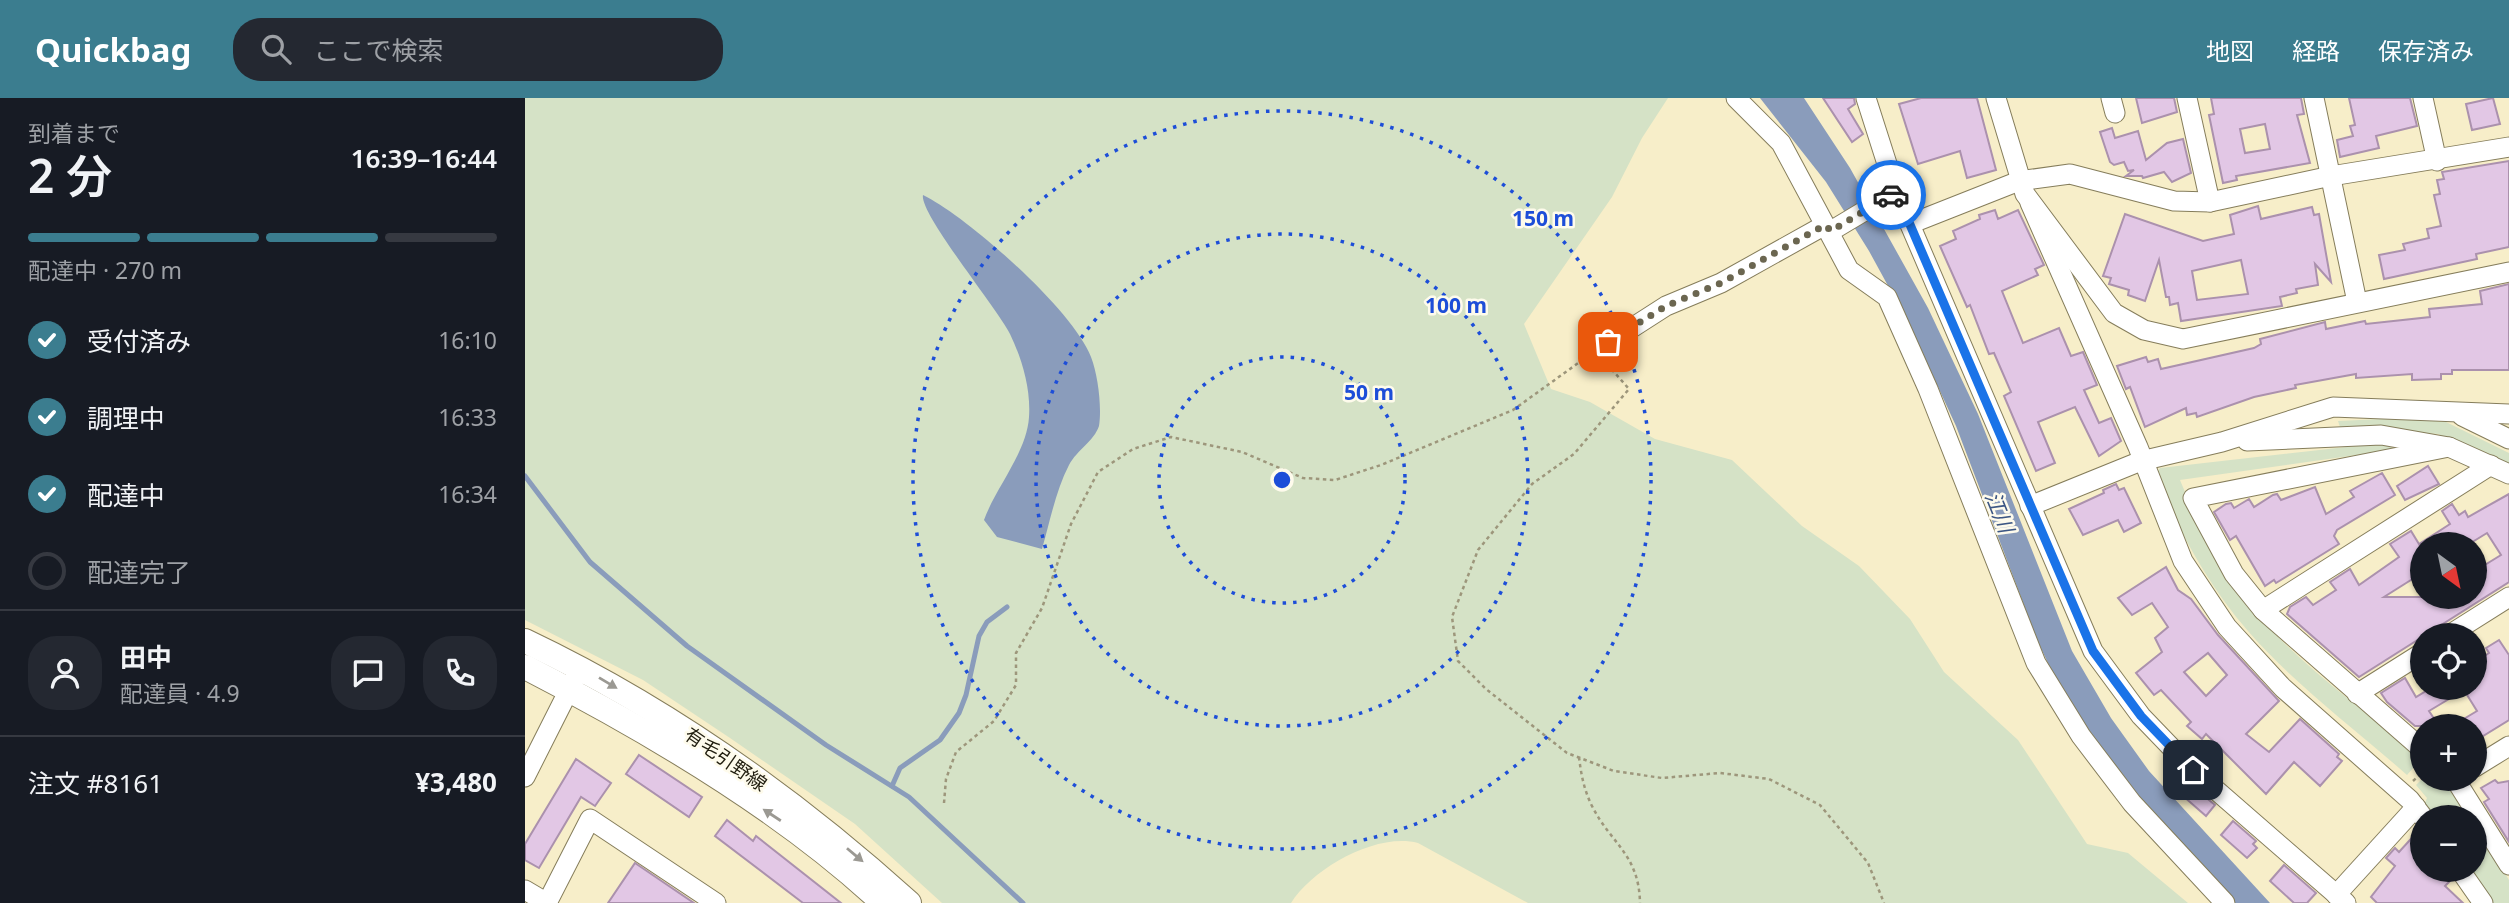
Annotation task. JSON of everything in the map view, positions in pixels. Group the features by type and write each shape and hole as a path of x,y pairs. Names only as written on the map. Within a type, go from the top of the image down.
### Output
{"main road":[{"name":"有毛引野線","path":"525,641 581,668 683,728 854,853 909,903"},
{"name":"有毛引野線","path":"525,667 647,734 797,831 883,903"}],"street":[{"path":"1736,98 1781,143 1849,270 1887,298 1929,389 2036,663 2081,736 2132,803 2225,903"},
{"path":"1866,98 1896,192 2093,651 2141,716 2193,770 2341,899 2410,823"},
{"path":"1997,98 2019,181 2138,447 2141,461 2183,561 2227,627 2284,688 2412,805"},
{"path":"2187,98 2210,202"},
{"path":"2314,98 2357,302"},
{"path":"2423,98 2437,161"},
{"path":"1910,223 2019,181 2070,174 2174,201 2210,202 2331,176 2437,161 2509,147"},
{"path":"1596,351 1666,306 1721,283 1896,192"},
{"path":"2030,203 2114,313 2144,330 2183,339 2509,272"},
{"path":"2030,506 2141,461 2222,442 2333,407 2509,414"},
{"path":"2454,412 2509,439"},
{"path":"2222,442 2381,435 2449,447 2509,474"},
{"path":"2410,740 2263,610 2234,574 2193,498 2449,447"},
{"path":"2263,610 2491,465"},
{"path":"2468,623 2509,597"},
{"path":"2357,694 2410,661"},
{"path":"525,777 581,668"},
{"path":"2487,760 2509,746"},
{"path":"2463,791 2509,865"},
{"path":"525,890 547,903 590,819 716,903"},
{"path":"2468,882 2483,903"}],"path":[{"path":"944,803 946,779 956,752 994,721 1016,685 1016,653 1042,608 1071,524 1098,472 1133,449 1171,437 1242,452 1303,478 1335,480 1381,465 1513,410 1596,351 1629,388 1574,454 1532,484 1478,550 1451,618 1458,661 1486,689 1567,753 1614,771 1662,778 1720,774 1769,779 1820,805 1868,863 1884,903"},
{"path":"1579,757 1582,780 1592,807 1634,866 1640,903"}],"green space":[{"path":"525,98 1668,98 1642,138 1612,197 1524,324 1551,389 1590,402 1655,439 1732,460 1802,526 1859,566 1910,619 1944,672 2018,740 2087,844 2128,853 2188,903 1528,903 1418,843 1402,841 1384,843 1347,856 1314,877 1291,903 942,903 855,824 730,738 643,680 525,620"},
{"path":"2402,418 2446,422 2509,453 2509,466 2438,434 2340,427 2338,421"},
{"path":"2390,442 2392,450 2180,480 2213,550 2245,599 2275,634 2315,672 2410,748 2410,772 2407,775 2305,687 2266,650 2233,613 2195,557 2174,517 2155,476 2160,468"},
{"path":"2421,791 2452,791 2461,805 2424,805 2427,798"},
{"path":"2487,844 2509,880 2509,903 2491,903 2476,882 2487,882"}],"water":[{"name":"江川","path":"1760,98 1804,98 1850,168 1928,308 1978,414 2072,651 2111,718 2149,771 2270,903 2233,903 2131,790 2062,693 2038,642 1956,426 1910,326 1869,251 1826,182"},
{"path":"923,195 966,223 1042,291 1080,337 1091,357 1100,401 1099,426 1072,460 1064,475 1042,549 997,537 984,520 1023,443 1029,417 1027,385 1010,334 933,221"}],"building":[{"path":"1823,98 1854,98 1855,104 1848,109 1863,134 1852,142"},
{"path":"1921,98 1977,98 1996,170 1967,178 1960,151 1918,164 1899,104"},
{"path":"2136,98 2174,98 2177,112 2142,123"},
{"path":"2211,98 2301,98 2304,114 2297,115 2310,163 2236,176 2237,180 2223,183 2209,115 2214,114","holes":["2265,124 2270,149 2245,153 2240,129"]},
{"path":"2349,98 2410,98 2417,126 2376,136 2379,148 2340,157 2337,140 2353,136 2350,126 2355,125"},
{"path":"2493,98 2500,124 2472,130 2466,104"},
{"path":"2112,128 2115,138 2138,131 2146,160 2167,143 2183,139 2191,173 2172,182 2164,172 2143,178 2126,176 2134,170 2128,171 2124,162 2114,165 2110,162 2100,132"},
{"path":"2509,161 2509,247 2476,254 2477,259 2384,279 2379,255 2405,250 2403,244 2429,238 2427,229 2441,226 2434,195 2440,194 2437,180 2444,179 2442,172"},
{"path":"2258,206 2261,219 2312,207 2314,215 2319,214 2331,282 2315,264 2318,285 2296,289 2297,293 2280,297 2282,306 2181,321 2178,303 2170,305 2169,297 2166,297 2159,260 2145,301 2128,295 2129,290 2109,284 2111,278 2103,276 2125,214 2203,241 2234,234 2230,215","holes":["2241,260 2248,294 2197,300 2192,271"]},
{"path":"1995,210 1998,219 2018,210 2044,265 2035,269 2038,275 2002,291 2023,343 2059,328 2071,356 2083,352 2097,385 2084,390 2099,423 2111,418 2121,441 2099,456 2075,407 2038,422 2055,463 2036,471 2004,396 2011,392 1994,353 1989,354 1970,305 1967,307 1940,246 1956,239 1953,231 1980,219 1979,215"},
{"path":"2509,284 2509,370 2452,370 2452,374 2441,374 2441,379 2412,380 2412,374 2356,378 2356,374 2295,385 2296,388 2254,397 2197,417 2196,413 2187,415 2186,408 2145,427 2130,387 2126,389 2117,366 2146,357 2148,362 2158,359 2161,369 2254,348 2261,344 2260,339 2325,322 2326,329 2365,321 2366,324 2430,317 2429,309 2482,304 2480,291"},
{"path":"2428,466 2439,484 2405,500 2397,486"},
{"path":"2382,473 2395,495 2337,530 2334,536 2339,544 2276,583 2274,580 2265,586 2236,536 2230,540 2214,512 2226,504 2231,503 2234,508 2249,499 2254,507 2273,495 2277,494 2281,500 2315,487 2326,514 2354,497 2350,491"},
{"path":"2116,484 2119,490 2124,488 2141,523 2124,532 2118,520 2083,535 2069,509 2104,493 2103,490"},
{"path":"2509,494 2509,582 2487,596 2487,564 2501,555 2487,532 2438,532 2450,524 2442,511 2452,504 2459,515 2465,511 2468,517"},
{"path":"2411,531 2410,581 2384,597 2410,597 2410,609 2466,609 2444,623 2410,623 2410,645 2359,677 2287,614 2290,607 2306,597 2313,605 2336,590 2330,582 2350,569 2359,585 2399,557 2390,544"},
{"path":"2166,567 2178,590 2191,599 2218,635 2279,701 2246,734 2269,752 2300,719 2339,754 2337,757 2342,761 2320,786 2294,762 2266,794 2206,734 2202,739 2187,726 2191,722 2161,690 2154,695 2136,673 2162,652 2155,638 2168,627 2152,603 2132,615 2118,598","holes":["2208,653 2227,675 2206,696 2184,672"]},
{"path":"2499,640 2509,655 2509,720 2487,734 2487,714 2472,714 2477,711 2470,700 2487,700 2487,647"},
{"path":"2405,678 2410,687 2410,700 2447,700 2429,711 2431,714 2410,714 2410,722 2387,702 2381,693"},
{"path":"639,755 702,797 689,817 626,774"},
{"path":"576,759 611,783 595,806 581,797 539,868 525,860 525,844"},
{"path":"2495,780 2498,783 2509,781 2509,842 2484,802 2489,799 2483,791 2487,791 2487,785"},
{"path":"2192,786 2215,805 2206,816 2183,796"},
{"path":"727,820 753,841 756,836 841,903 803,903 715,836"},
{"path":"2233,821 2256,841 2253,844 2257,848 2247,858 2221,835"},
{"path":"2410,840 2410,882 2449,882 2445,886 2463,903 2377,903 2371,897 2395,866 2386,858 2395,848 2399,852"},
{"path":"635,863 694,903 608,903"},
{"path":"2284,865 2316,893 2307,903 2294,903 2270,881"}],"waterway":[{"path":"525,476 590,562 687,646 826,745 909,797 1023,903"},
{"path":"892,786 900,768 940,740 959,713 966,695 979,636 987,622 1007,607"}],"way so far":[{"path":"1608,342 1666,306 1721,283 1825,225 1831,231 1891,195"}],"route":[{"path":"1891,195 1896,192 2093,651 2141,716 2193,770"}]}
